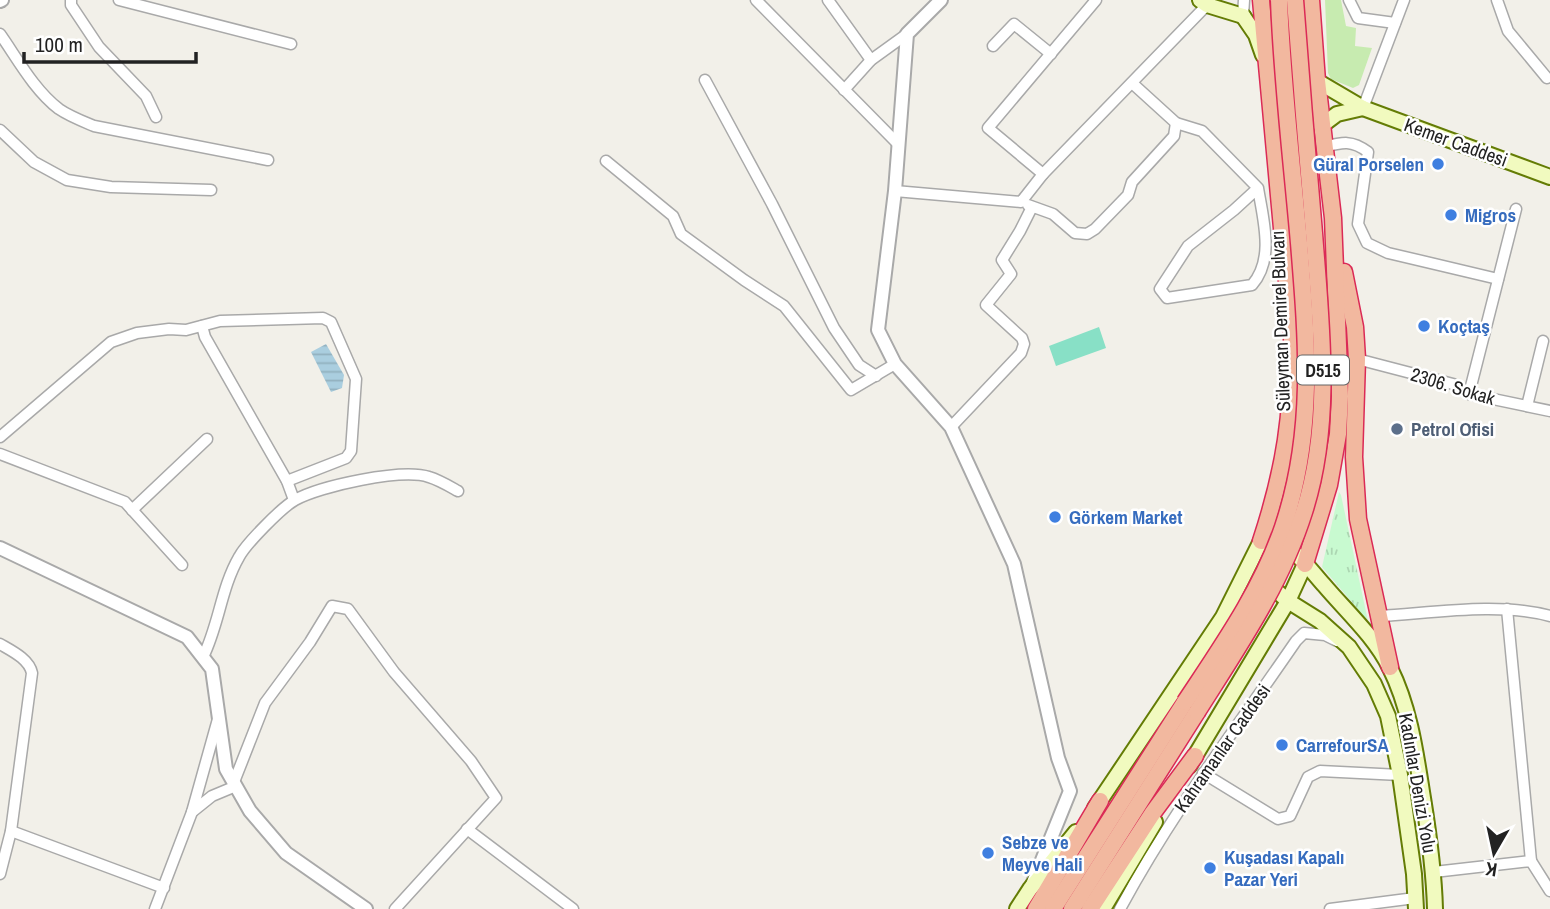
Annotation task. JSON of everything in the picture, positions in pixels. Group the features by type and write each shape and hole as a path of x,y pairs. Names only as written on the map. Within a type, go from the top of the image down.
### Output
{"highway":[{"path":"1259,0 1268,66 1292,337 1293,386 1290,425 1281,475 1261,541"},
{"name":"Süleyman Demirel Bulvarı","path":"1072,909 1239,621 1264,573 1286,515 1305,429 1307,385 1305,312 1279,0"},
{"name":"Süleyman Demirel Bulvarı","path":"1053,909 1191,707 1250,629 1279,577 1305,510 1317,458 1324,390 1295,0"},
{"path":"1311,0 1321,126 1333,218 1355,327 1355,484 1358,519 1390,667"},
{"path":"1304,564 1329,485 1338,434 1340,396 1333,218"},
{"path":"1281,475 1288,489 1303,497 1313,497 1329,485"},
{"path":"1090,909 1152,814 1195,755"},
{"path":"1036,909 1100,802"}],"main road":[{"path":"1243,16 1257,6 1259,0"},
{"path":"1203,2 1243,16 1256,35 1268,66"},
{"name":"Kemer Caddesi","path":"1317,81 1363,108 1550,177"},
{"path":"1321,126 1337,114 1363,108"},
{"path":"1017,909 1100,802 1223,617 1261,541"},
{"name":"Kadınlar Denizi Yolu","path":"1261,541 1271,541 1295,551 1371,640 1390,667 1408,713 1434,872 1435,909"},
{"path":"1103,909 1288,601 1304,564"},
{"name":"Kadınlar Denizi Yolu","path":"1247,571 1327,627 1349,648 1374,684 1388,716 1401,775 1414,874 1415,904"},
{"path":"1270,631 1287,617 1301,617 1327,627"}],"street":[{"path":"71,0 71,5 99,47 146,96 156,117"},
{"path":"119,0 291,44"},
{"path":"755,0 899,145"},
{"path":"828,0 872,60"},
{"path":"844,90 872,60 906,34 941,0"},
{"path":"1043,174 988,128 1096,0"},
{"path":"1243,16 1244,0"},
{"path":"1349,0 1358,18 1395,23"},
{"path":"1363,108 1404,0"},
{"path":"1497,0 1508,31 1547,78"},
{"path":"1021,202 1043,174 1132,83 1203,2"},
{"path":"993,46 1014,24 1051,54"},
{"path":"0,34 36,85 57,108 74,118 94,126 268,160"},
{"path":"906,34 895,191 878,330 895,364 951,427 1014,565 1058,758 1070,791 1037,866 1030,889"},
{"path":"705,80 772,204 834,328 859,365 876,376"},
{"path":"1132,83 1176,124 1202,131 1258,188 1266,245 1261,276 1252,285 1167,298 1160,289 1188,246 1258,188"},
{"path":"895,191 1021,202 1053,214 1075,233 1087,234 1128,195 1132,182 1174,136 1176,124"},
{"path":"0,130 34,162 67,180 111,187 211,190"},
{"path":"1324,147 1343,142 1356,143 1368,152 1358,224 1367,243 1388,253 1498,279"},
{"path":"606,161 673,216 681,234 784,306 852,390 895,364"},
{"path":"951,427 1021,354 1024,344 1022,338 986,305 1011,274 1002,260 1031,207"},
{"path":"1469,394 1516,209"},
{"path":"0,437 111,342 121,337 153,330 186,330 220,321 320,317 331,322 356,379 351,451 346,458 287,481"},
{"path":"202,326 205,337 287,481 294,500"},
{"path":"1527,406 1543,341"},
{"name":"2306. Sokak","path":"1357,359 1452,384 1469,394 1550,411"},
{"path":"132,510 206,439"},
{"path":"0,454 125,502 182,565"},
{"path":"203,657 210,643 224,590 240,555 277,513 294,500 314,492 392,474 428,476 458,491"},
{"path":"0,548 187,636 212,670 226,769 250,811 286,853 366,909"},
{"path":"192,812 212,796 235,784 265,703 310,642 332,606 348,609 394,672 471,761 496,798 395,909"},
{"path":"1507,609 1531,862 1550,891"},
{"path":"1380,616 1507,609 1534,611 1550,616"},
{"name":"Kahramanlar Caddesi","path":"1120,909 1203,773 1304,633 1325,635 1349,648"},
{"path":"0,644 22,658 30,666 32,673 11,831 0,874"},
{"path":"155,909 192,812 219,715"},
{"path":"1203,773 1278,819 1290,816 1308,777 1320,771 1401,775"},
{"path":"467,829 573,909"},
{"path":"11,831 164,888"},
{"path":"1414,874 1531,862"},
{"path":"1329,909 1415,904"}],"green space":[{"path":"1325,0 1341,0 1346,26 1356,28 1355,46 1372,48 1359,85 1353,88 1331,79 1328,73"},
{"path":"1099,327 1106,348 1056,366 1049,346"},
{"path":"1339,492 1341,495 1368,621 1322,567"}],"water":[{"path":"326,344 344,375 342,388 331,392 311,352"}],"place":[{"name":"Güral Porselen","path":"1438,164"},
{"name":"Migros","path":"1451,215"},
{"name":"Koçtaş","path":"1424,326"},
{"name":"Petrol Ofisi","path":"1397,429"},
{"name":"Görkem Market","path":"1055,517"},
{"name":"CarrefourSA","path":"1282,745"},
{"name":"Sebze ve Meyve Hali","path":"988,853"},
{"name":"Kuşadası Kapalı Pazar Yeri","path":"1210,868"}]}
